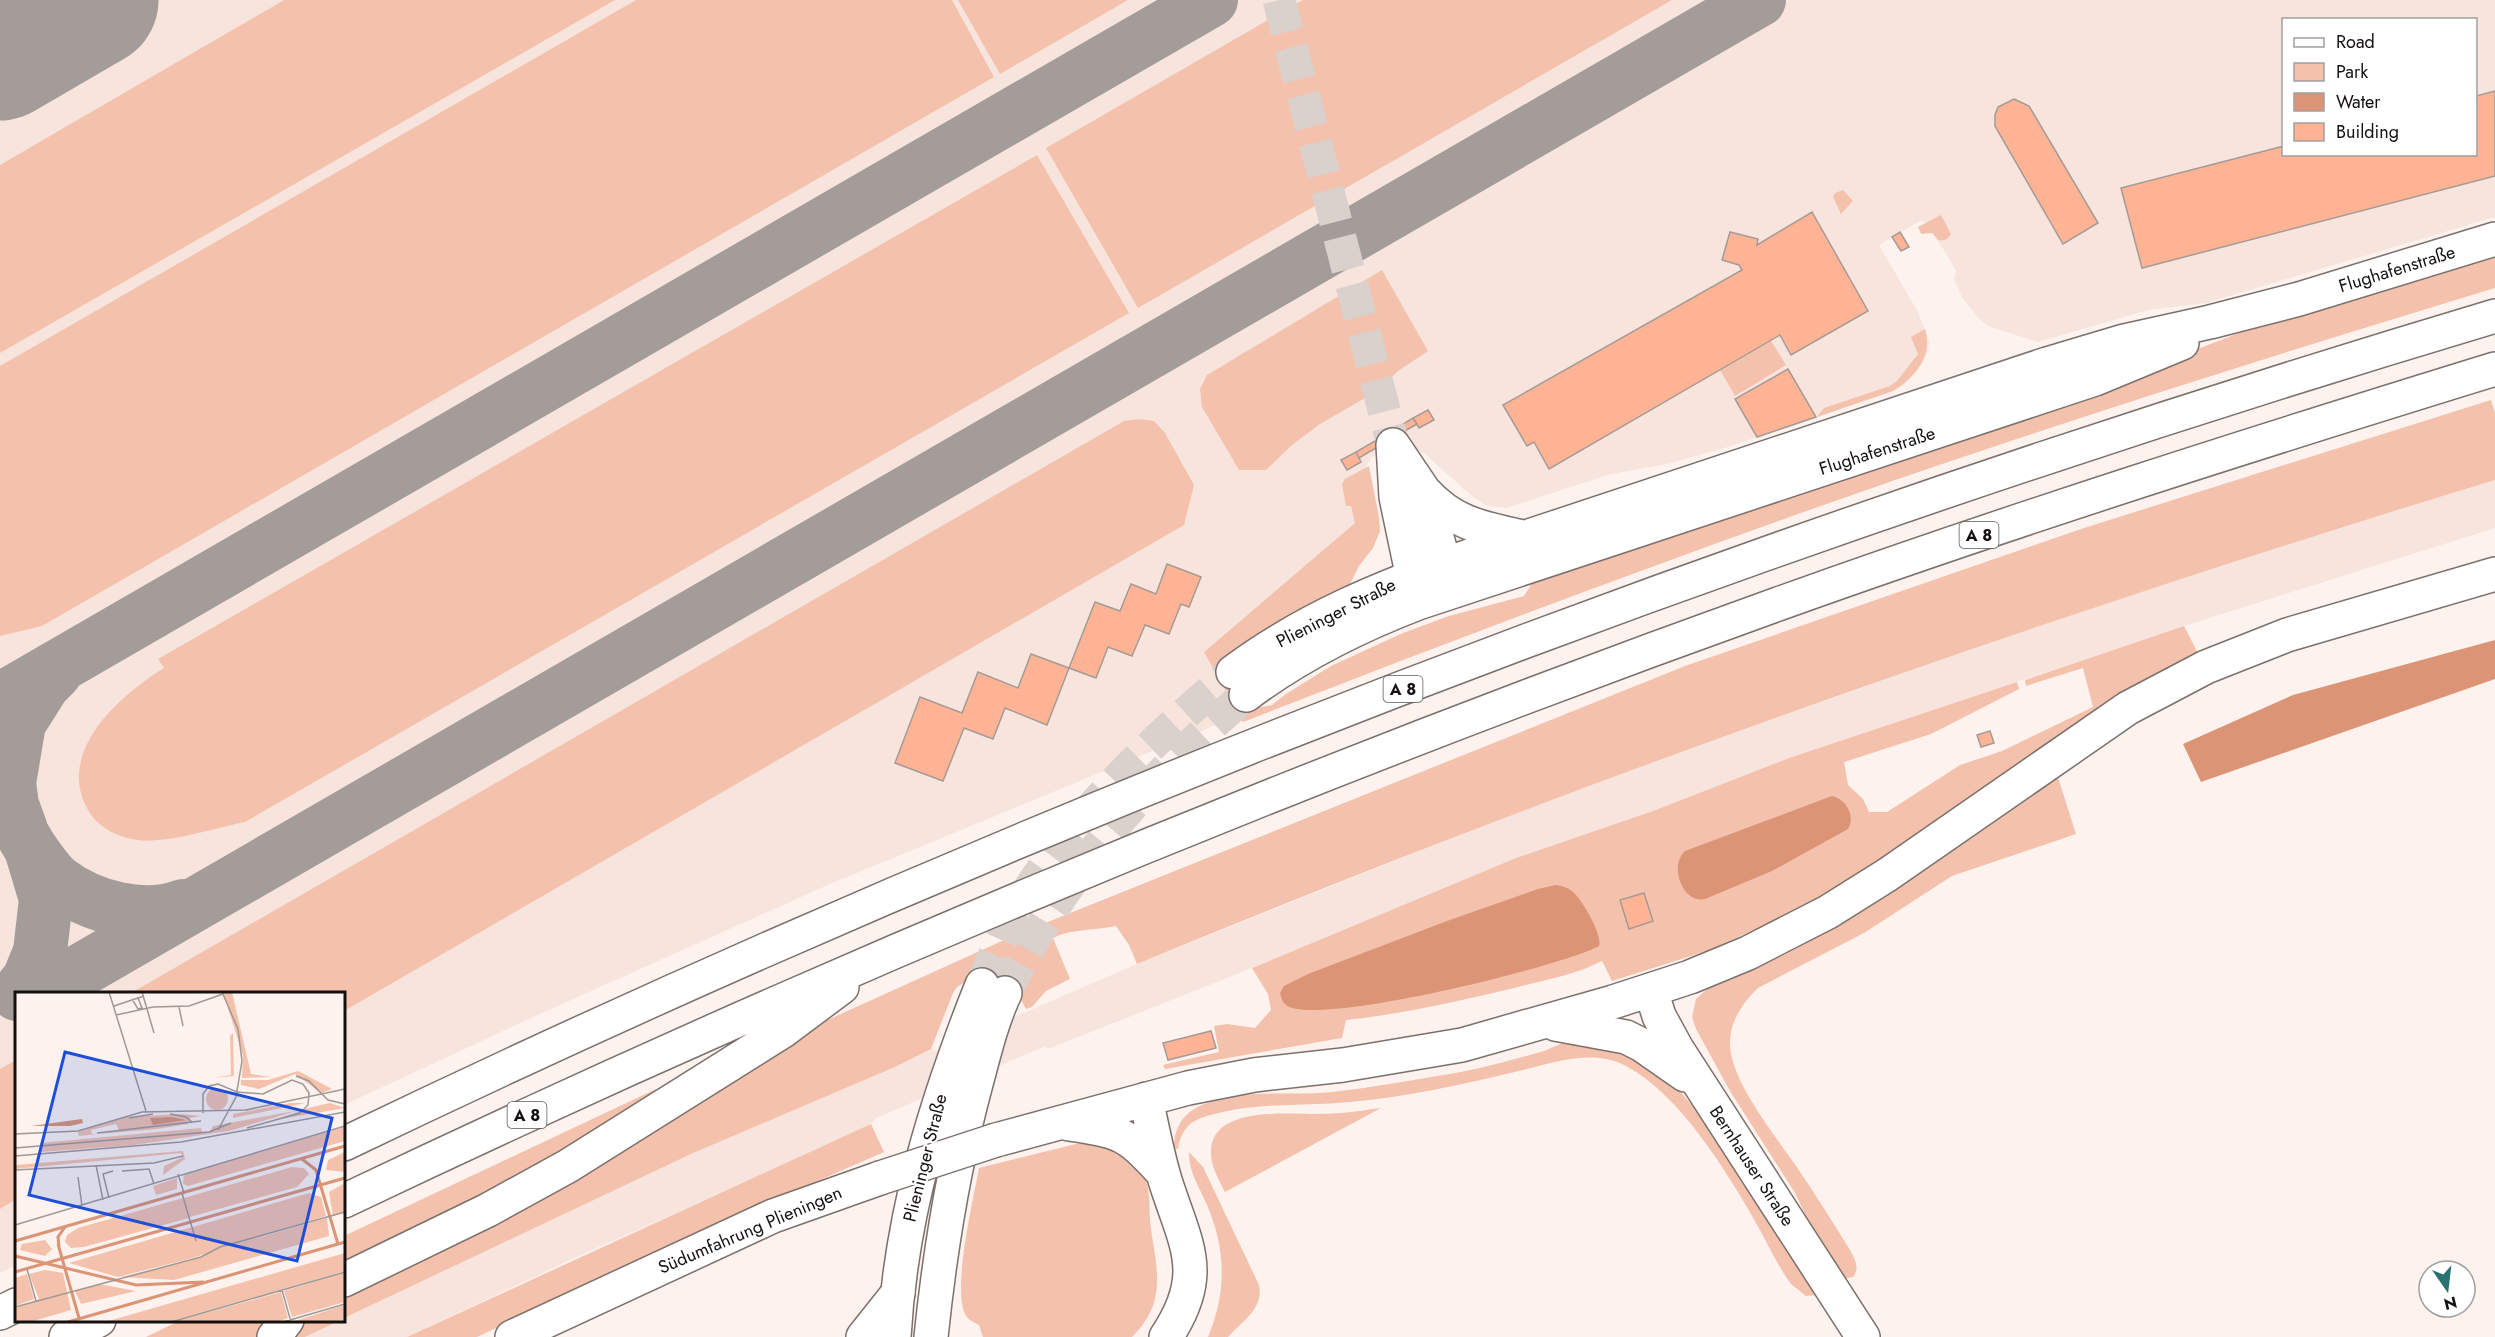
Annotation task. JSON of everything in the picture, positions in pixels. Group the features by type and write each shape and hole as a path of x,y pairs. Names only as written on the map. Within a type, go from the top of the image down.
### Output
{"main road":[{"name":"Flughafenstraße","path":"1448,578 1524,537 2047,364 2124,340 2210,322 2299,299 2495,239"},
{"name":"Flughafenstraße","path":"1448,578 2095,379 2211,331 2299,299"},
{"name":"A 8","path":"345,1144 598,1026 810,932 1087,814 1398,691 1887,512 2178,414 2495,316"},
{"name":"A 8","path":"345,1201 611,1076 887,954 1278,793 1654,649 1935,549 2495,369"},
{"path":"1415,590 1396,497 1394,445 1424,491 1443,510 1458,519 1482,528 1524,537"},
{"path":"1424,491 1448,578"},
{"name":"Südumfahrung Plieningen","path":"512,1337 773,1216 996,1140 1146,1099 1247,1077 1444,1049 1651,990 1748,953 1828,912 1887,875 2128,708 2206,667 2287,635 2495,574"},
{"name":"Plieninger Straße","path":"1240,684 1308,624 1372,592 1415,590 1448,578"},
{"path":"345,1280 488,1210 608,1142 783,1031 887,954"},
{"name":"Plieninger Straße","path":"894,1337 909,1214 927,1139 951,1064 993,989 989,1034 961,1142 942,1240 931,1337"},
{"name":"Bernhauser Straße","path":"1651,990 1668,1035 1863,1337"},
{"path":"1544,1022 1610,1032 1633,1040 1701,1086"},
{"path":"1146,1099 1163,1173 1186,1237 1191,1266 1185,1302 1166,1337"},
{"path":"1058,1123 1106,1130 1123,1136 1137,1144 1163,1173"},
{"path":"863,1337 898,1293"},
{"path":"0,1313 15,1306"},
{"path":"66,1337 95,1322"},
{"path":"274,1337 285,1322"}],"shaded area":[{"path":"0,0 2495,0 2495,217 2206,303 2148,310 2038,342 1988,326 1979,319 1962,297 1954,280 1956,271 1946,253 1922,220 1879,245 1918,312 1929,341 1923,362 1904,385 1893,391 1728,447 1667,464 1611,474 1506,508 1485,505 1425,454 1413,448 1393,445 1371,458 1361,477 1355,523 1204,652 1240,715 830,884 345,1105 345,992 15,992 15,1266 0,1273"},
{"path":"2495,480 2495,528 2184,626 1789,758 1653,811 1516,858 1227,978 1048,1049 1046,1046 876,1118 871,1124 857,1132 572,1259 407,1337 305,1337 337,1322 345,1322 345,1318 417,1282 691,1154 895,1067 931,1049 936,1051 1137,964 1489,823 1715,739 1980,646 2227,563"}],"green space":[{"path":"284,0 615,0 0,353 0,165"},
{"path":"636,0 952,0 994,77 42,626 0,636 0,366"},
{"path":"958,0 1128,0 1000,74"},
{"path":"1303,0 1672,0 1138,308 1046,148"},
{"path":"1037,155 1129,313 245,822 176,838 149,841 130,839 116,834 103,827 92,816 80,788 80,767 86,747 111,710 128,694 164,668 158,659"},
{"path":"1843,190 1853,201 1841,214 1833,197 1835,193"},
{"path":"1941,215 1951,234 1948,238 1938,240 1933,233 1921,234 1918,227"},
{"path":"2495,251 2495,288 2174,388 1855,494 1548,605 1243,722 1204,652 1355,523 1351,506 1346,506 1342,484 1345,479 1369,466 1380,531 1373,548 1359,566 1350,584 1252,702 1262,707 1272,705 1331,666 1403,633 1449,616 1524,596 1534,580 2120,379 2270,321"},
{"path":"1382,270 1428,351 1398,371 1372,394 1320,424 1292,445 1266,470 1239,470 1202,407 1200,389 1207,375"},
{"path":"1925,329 1927,348 1921,365 1909,379 1893,391 1817,417 1824,408 1890,386 1897,381 1918,354 1911,337"},
{"path":"1771,341 1786,365 1735,396 1720,370"},
{"path":"2491,400 2495,413 2495,480 2151,589 1810,706 1472,830 1137,964 1129,945 1116,926 1076,931 1053,938 1070,979 1046,991 1032,1007 1026,1009 1019,996 968,980 957,987 953,993 931,1049 895,1067 691,1154 345,1318 345,1292 823,1022 1013,936 1685,666 2084,528"},
{"path":"1139,419 1154,421 1165,433 1194,485 1184,525 345,1010 345,992 133,992 1124,421"},
{"path":"2184,626 2202,661 1799,910 1707,951 1612,981 1602,961 1570,974 1493,993 1409,1011 1346,1020 1342,1038 1165,1069 1163,1065 1219,1052 1214,1026 1227,1024 1255,1028 1271,1010 1268,994 1252,968 1516,858 1653,811 1789,758 2017,682 2019,689 1931,734 1844,762 1848,785 1863,799 1869,812 1887,812 1960,765 2002,751 2093,707 2083,668 2026,686 2025,680"},
{"path":"2056,771 2076,834 1952,876 1864,933 1758,988 1742,1006 1734,1021 1730,1036 1732,1059 1746,1092 1818,1199 1855,1260 1856,1270 1853,1277 1843,1279 1825,1256 1795,1193 1730,1091 1696,1029 1692,1017 1696,999 1707,989 1788,953 1871,906 1909,881"},
{"path":"1601,1039 1671,1081 1708,1124 1816,1295 1806,1296 1791,1284 1730,1179 1683,1114 1646,1079 1626,1066 1600,1058 1559,1061 1393,1097 1256,1107 1219,1113 1201,1118 1188,1126 1182,1134 1178,1149 1174,1148 1178,1128 1185,1117 1195,1108 1218,1099 1250,1094 1332,1092 1384,1085 1491,1065 1544,1051 1573,1040"},
{"path":"15,1061 15,1200 0,1209 0,1069"},
{"path":"656,1089 663,1097 609,1131 345,1264 345,1236"},
{"path":"1381,1108 1225,1192 1214,1168 1211,1153 1214,1138 1223,1127 1236,1120 1269,1114 1332,1113"},
{"path":"871,1124 884,1152 713,1227 477,1337 407,1337"},
{"path":"1076,1144 1105,1148 1122,1155 1137,1167 1146,1180 1157,1267 1156,1296 1152,1309 1132,1337 983,1337 979,1325 967,1317 962,1305 961,1289 965,1245 979,1168"},
{"path":"1189,1152 1203,1167 1259,1285 1260,1293 1255,1308 1228,1337 1208,1337 1219,1304 1221,1254 1213,1221 1192,1172"},
{"path":"177,1322 268,1322 257,1337 146,1337"},
{"path":"303,1322 337,1322 305,1337 296,1337 293,1331"}],"water":[{"path":"2495,640 2495,679 2201,782 2183,744 2293,695"},
{"path":"1832,796 1842,801 1848,809 1851,819 1848,829 1772,871 1705,899 1690,896 1684,890 1678,874 1678,865 1685,851"},
{"path":"1556,885 1570,890 1578,897 1595,927 1599,946 1539,967 1492,980 1388,1002 1306,1010 1286,1005 1282,999 1280,993 1284,986 1308,974 1447,921 1538,889"}],"building":[{"path":"2495,91 2495,176 2142,268 2121,188 2282,147 2282,156 2477,156 2477,96"},
{"path":"2014,99 2029,106 2098,223 2063,244 1995,126 1998,107"},
{"path":"1812,212 1868,311 1791,355 1780,335 1549,469 1534,442 1527,446 1503,405 1742,270 1739,265 1722,260 1730,232 1758,239 1757,245"},
{"path":"1900,232 1909,247 1901,251 1892,237"},
{"path":"1788,369 1816,417 1757,437 1735,399"},
{"path":"1428,410 1434,420 1419,428 1413,418"},
{"path":"1413,418 1417,424 1388,441 1385,435"},
{"path":"1385,435 1388,441 1359,458 1356,452"},
{"path":"1356,452 1361,462 1347,470 1341,460"},
{"path":"1167,564 1201,577 1189,607 1181,604 1169,634 1145,625 1132,656 1108,647 1096,678 1069,668 1095,602 1120,611 1131,584 1156,594"},
{"path":"1031,654 1069,668 1047,725 1005,708 993,739 964,728 943,781 895,763 920,697 962,713 978,672 1018,688"},
{"path":"1990,731 1994,743 1981,747 1977,735"},
{"path":"1644,893 1653,921 1629,929 1620,900"},
{"path":"1211,1031 1216,1048 1168,1060 1163,1043"}],"taxiway":[{"path":"0,700 1211,0"},
{"path":"43,992 1759,0"},
{"path":"21,830 12,805 9,783 19,723 43,685 55,673"},
{"path":"0,797 31,849 46,899 40,952 29,979 19,992"},
{"path":"31,849 58,882 71,891 102,905 135,912 151,912 183,906"}],"runway":[{"path":"0,53 91,0"}],"tunnel":[{"path":"1279,0 1393,445"},
{"path":"982,985 1018,907 1063,842 1144,752 1233,672"},
{"path":"1005,993 1028,950 1080,869 1141,795 1246,695"}]}
